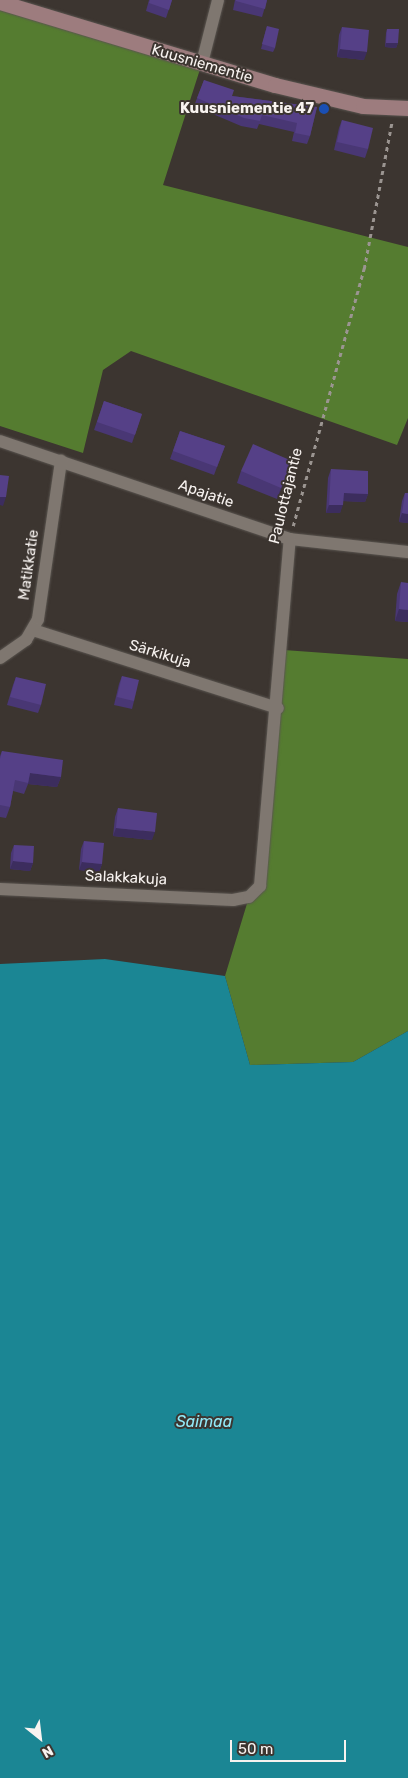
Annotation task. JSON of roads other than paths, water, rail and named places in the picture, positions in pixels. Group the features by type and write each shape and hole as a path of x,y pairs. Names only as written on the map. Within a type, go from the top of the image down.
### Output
{"street":[{"path":"202,63 218,0"},
{"name":"Kuusniementie","path":"0,2 202,63 363,106 402,107"},
{"name":"Apajatie","path":"0,440 290,539 408,552"},
{"name":"Matikkatie","path":"33,630 61,461"},
{"name":"Paulottajantie","path":"249,897 260,886 278,708 290,539"},
{"path":"0,658 10,654 33,630"},
{"name":"Särkikuja","path":"33,630 278,708"},
{"name":"Salakkakuja","path":"0,889 249,897"}],"water":[{"name":"Saimaa","path":"105,959 225,976 250,1065 353,1062 408,1031 408,1778 0,1778 0,964"}],"place":[{"name":"Kuusniementie 47","path":"324,109"}]}
